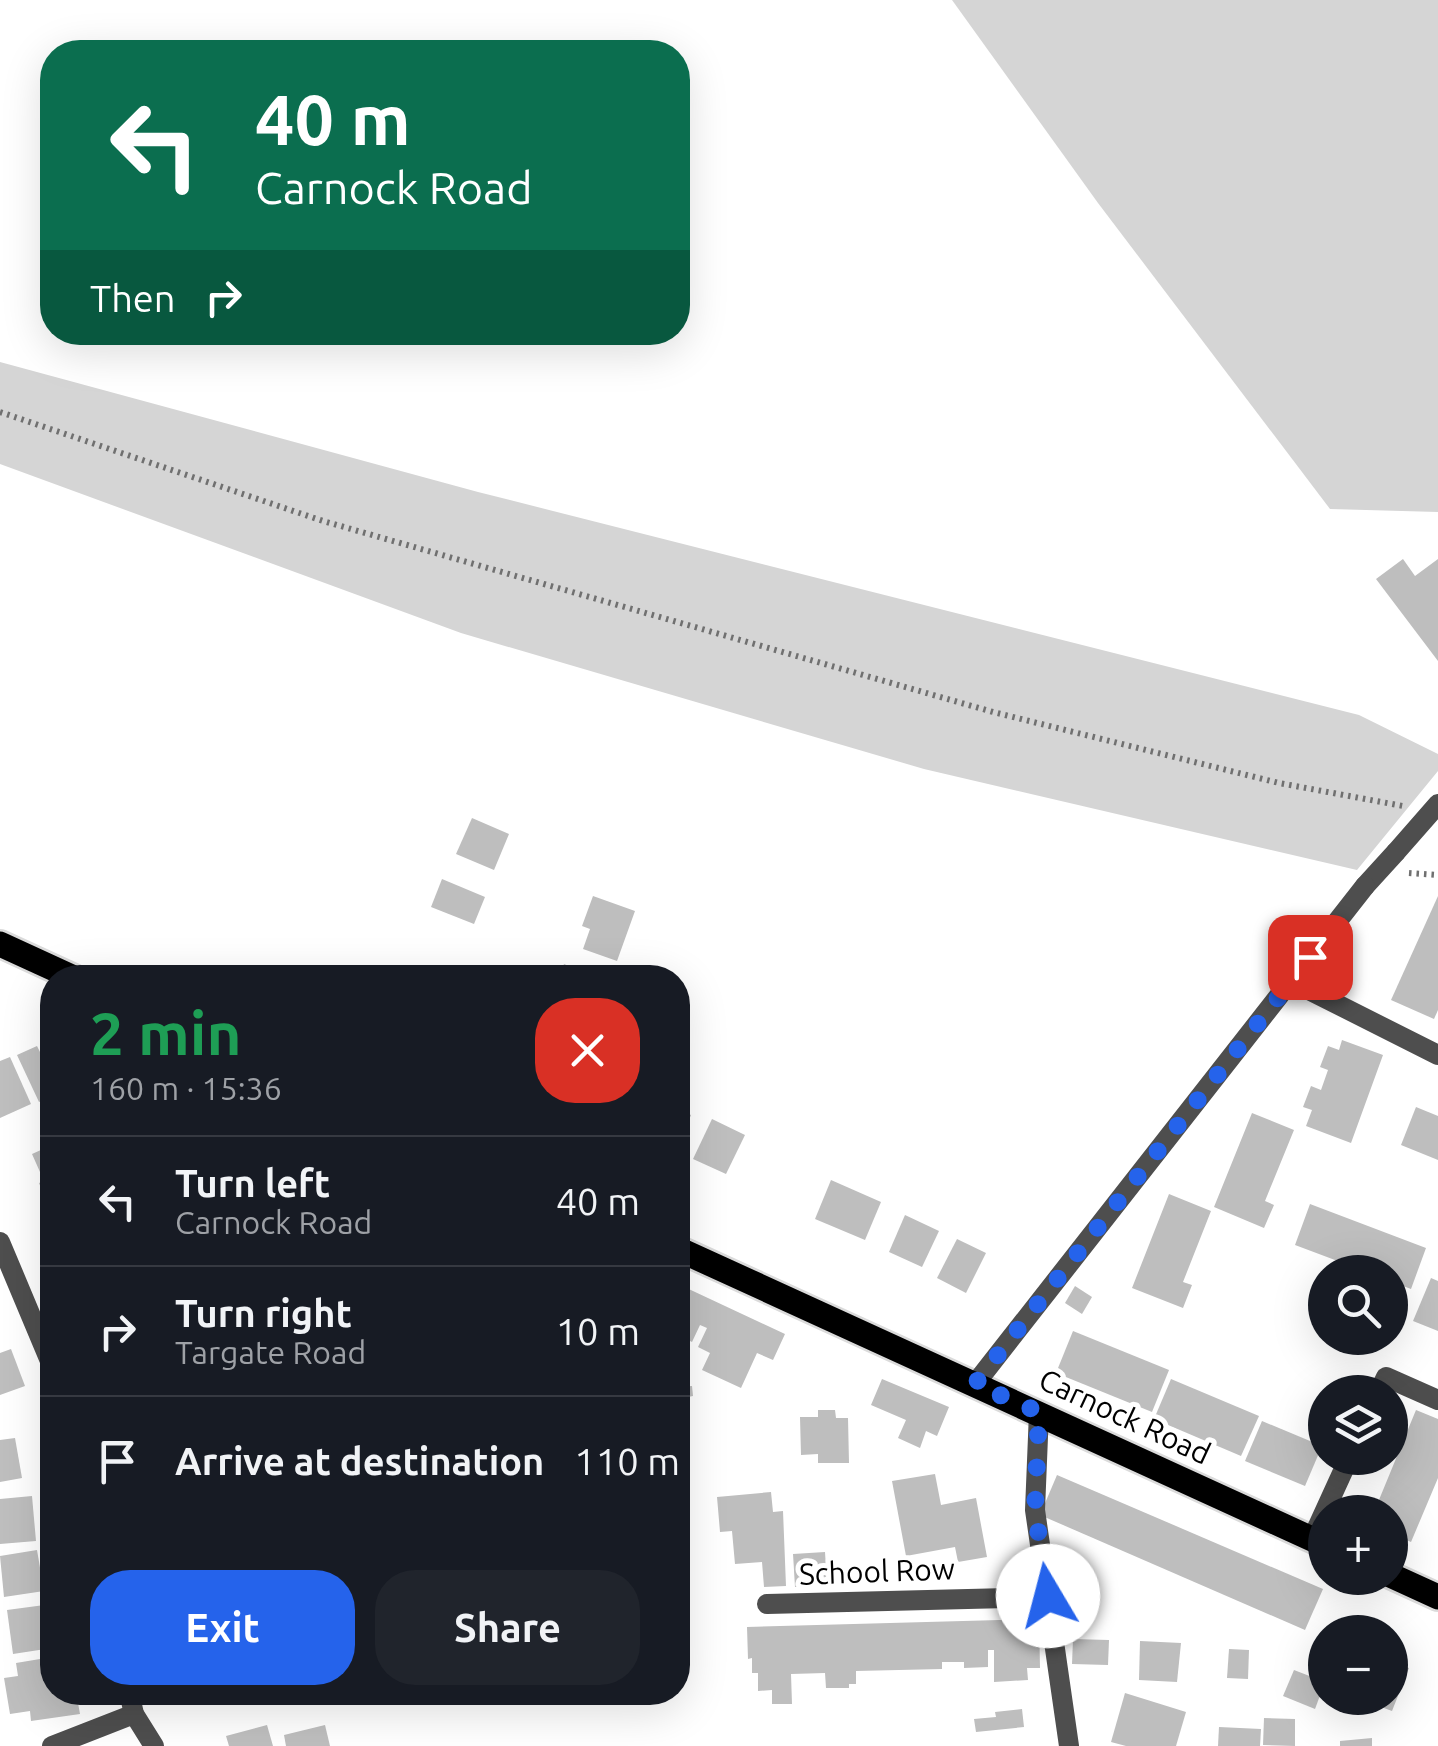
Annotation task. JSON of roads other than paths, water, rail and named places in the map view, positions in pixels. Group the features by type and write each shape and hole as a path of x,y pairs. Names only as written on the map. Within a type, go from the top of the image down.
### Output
{"main road":[{"path":"0,944 46,965"},
{"name":"Carnock Road","path":"690,1254 1308,1537"},
{"path":"1408,1583 1438,1597"}],"street":[{"path":"975,1384 1429,806"},
{"path":"1291,981 1438,1054"},
{"path":"3,1255 40,1339"},
{"path":"1408,1387 1438,1400"},
{"path":"1039,1412 1035,1510 1069,1746"},
{"name":"School Row","path":"767,1604 1048,1596"},
{"path":"132,1705 154,1746"},
{"path":"52,1746 134,1714"}]}
